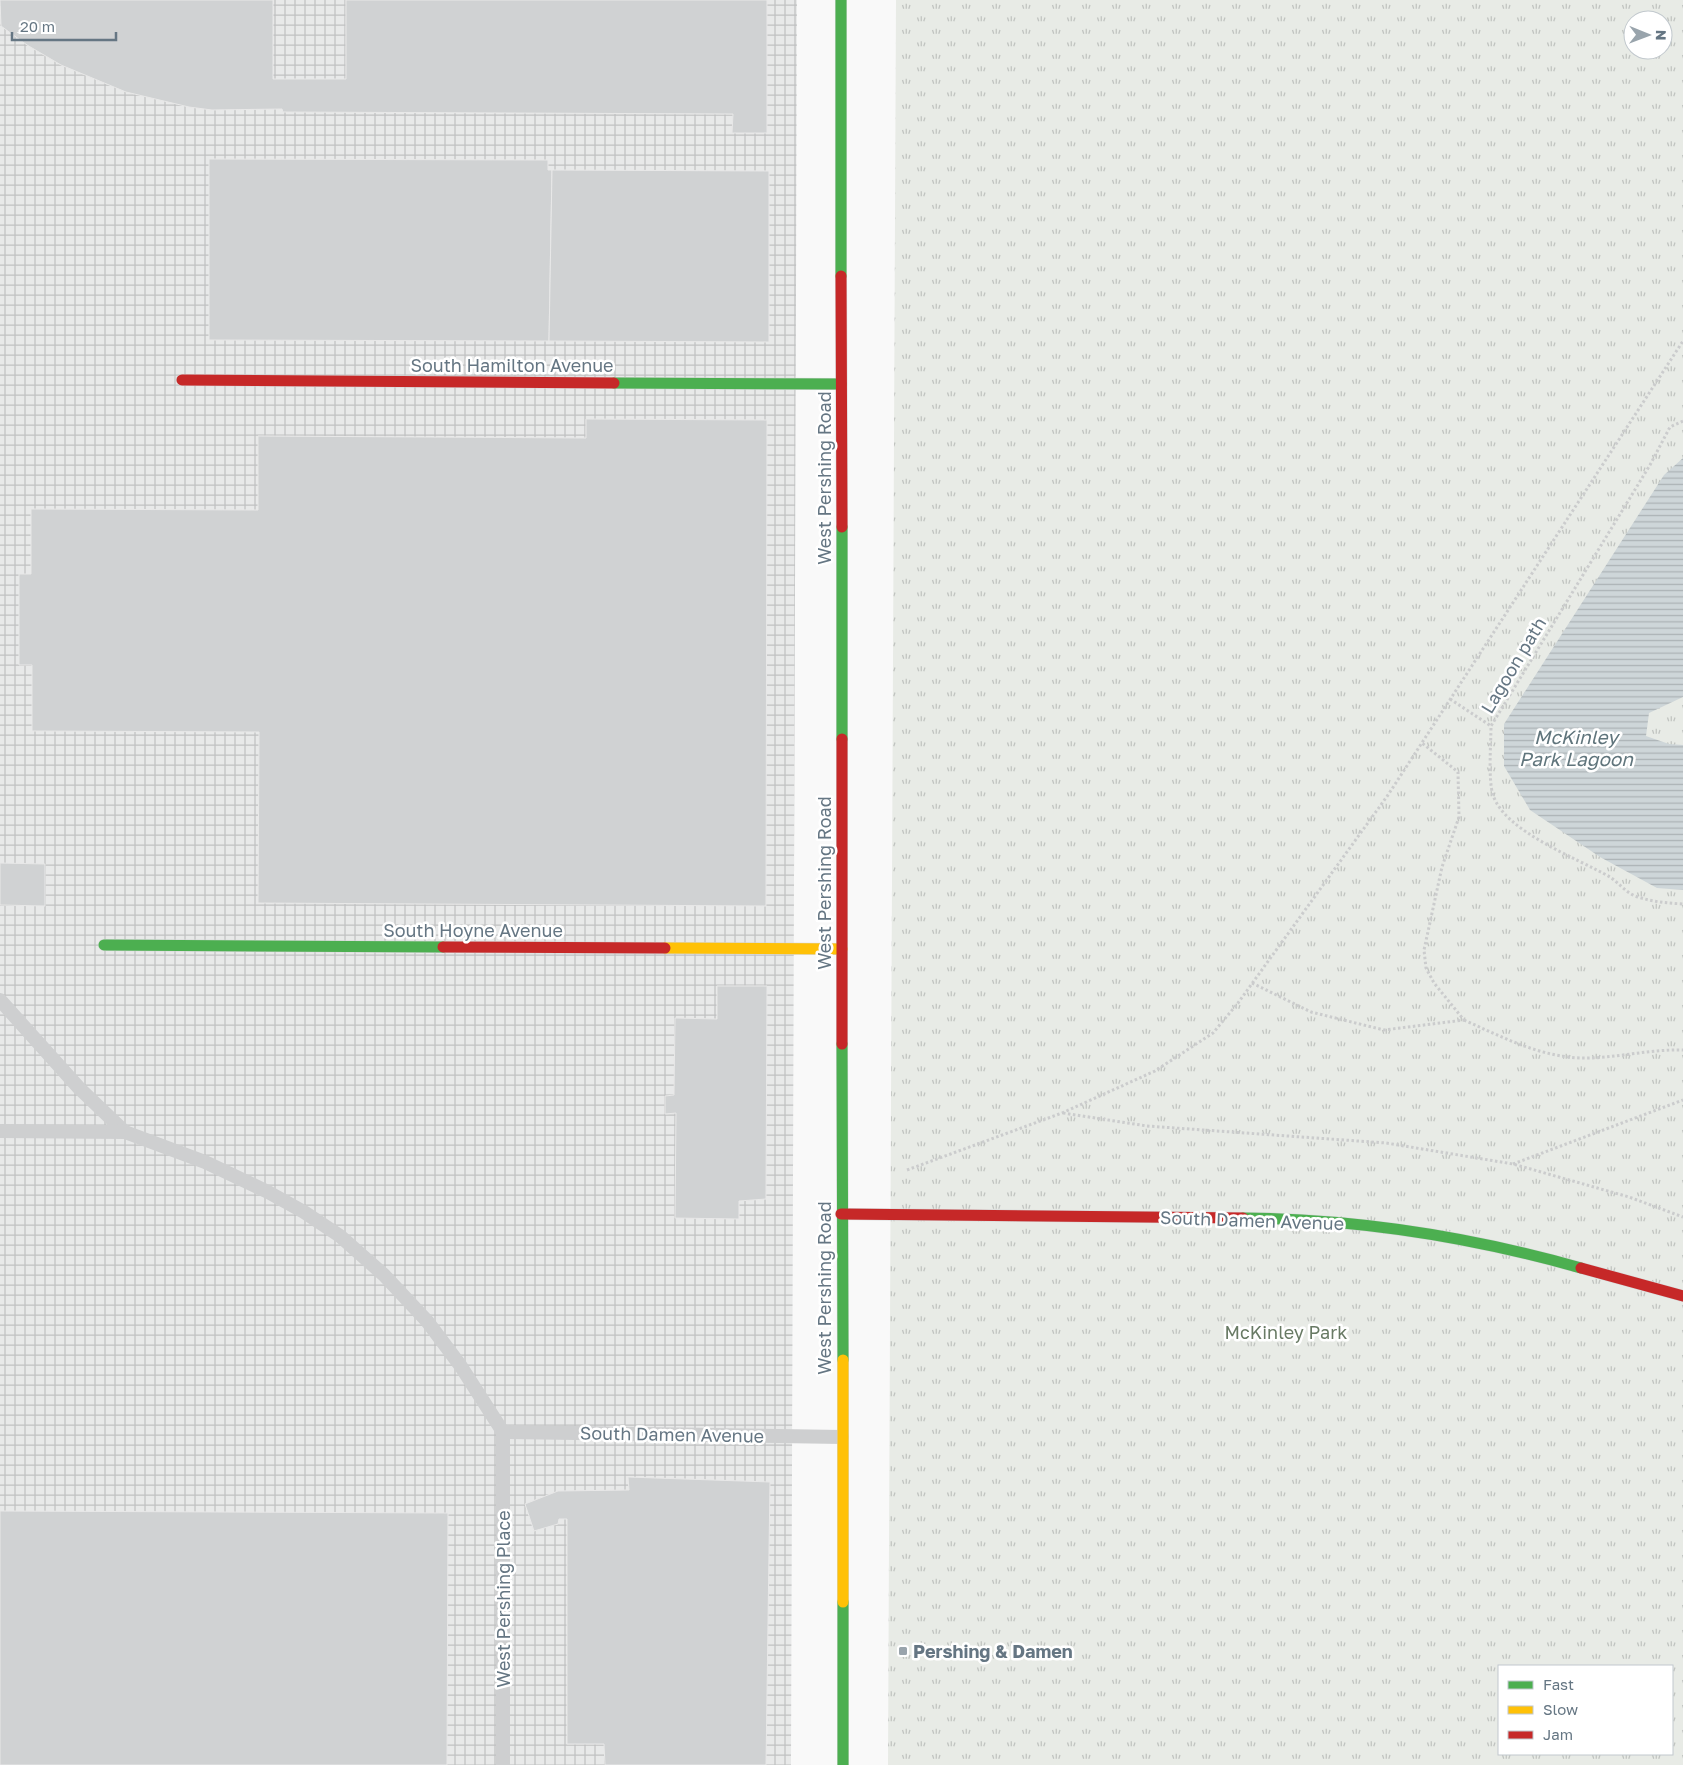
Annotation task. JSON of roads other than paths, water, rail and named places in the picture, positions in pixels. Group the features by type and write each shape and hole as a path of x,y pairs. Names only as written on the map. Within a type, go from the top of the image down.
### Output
{"main road":[{"name":"West Pershing Road","path":"841,0 844,1765"},
{"name":"South Hamilton Avenue","path":"182,380 841,384"},
{"name":"South Hoyne Avenue","path":"104,945 842,949"},
{"name":"South Damen Avenue","path":"842,1214 1302,1219 1414,1230 1510,1248 1683,1296"}],"lane":[{"path":"0,1000 79,1088 125,1132"},
{"path":"0,1131 125,1132 205,1162 268,1192 340,1236 384,1275 427,1321 460,1365 503,1432"},
{"name":"South Damen Avenue","path":"503,1432 842,1437"},
{"name":"West Pershing Place","path":"503,1432 503,1765"}],"water":[{"name":"McKinley Park Lagoon","path":"1683,458 1683,697 1649,713 1646,736 1669,744 1683,745 1683,890 1657,888 1600,857 1530,810 1504,766 1504,724 1664,475"}],"place":[{"name":"Pershing & Damen","path":"903,1651"}],"park label":[{"name":"McKinley Park","path":"1286,1332"}]}
